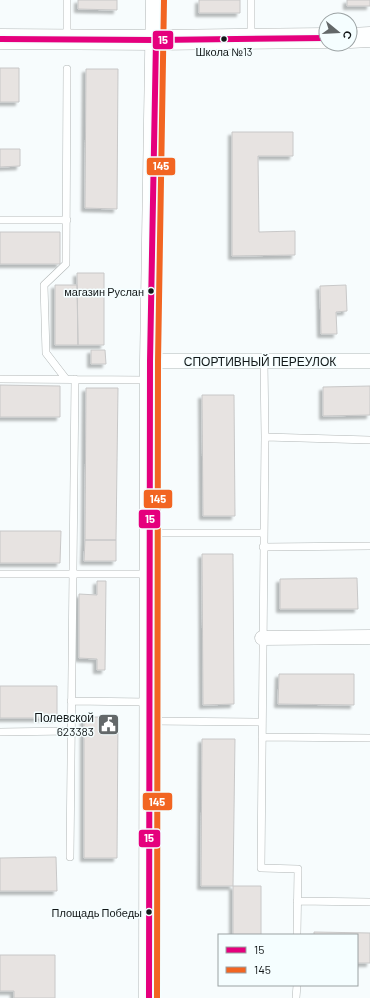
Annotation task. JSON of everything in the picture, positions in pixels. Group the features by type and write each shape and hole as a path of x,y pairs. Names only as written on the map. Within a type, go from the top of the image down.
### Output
{"street":[{"path":"148,998 150,370 156,0"},
{"path":"358,38 370,37"},
{"path":"0,39 156,40 318,38"},
{"name":"СПОРТИВНЫЙ ПЕРЕУЛОК","path":"150,370 264,361 370,361"},
{"path":"262,638 370,637"}],"lane":[{"path":"67,0 67,40"},
{"path":"251,0 251,39"},
{"path":"66,379 46,353 44,286 66,264 67,69"},
{"path":"0,220 66,220"},
{"path":"264,361 265,437 261,868 298,869 297,934"},
{"path":"0,379 75,379 150,370"},
{"path":"70,857 75,379"},
{"path":"265,437 370,440"},
{"path":"150,533 263,534"},
{"path":"263,547 370,546"},
{"path":"0,574 150,574"},
{"path":"71,701 148,711 262,722"},
{"path":"0,732 71,732"},
{"path":"262,738 370,738"},
{"path":"298,901 370,902"},
{"path":"296,998 297,986"}],"building":[{"path":"78,0 117,0 117,10 78,9"},
{"path":"199,0 240,0 240,13 199,13"},
{"path":"347,0 370,0 370,6 347,6"},
{"path":"0,68 19,68 19,102 0,102"},
{"path":"86,69 118,69 117,209 85,208"},
{"path":"232,132 293,132 293,156 258,156 259,232 295,231 295,255 232,256"},
{"path":"0,149 20,149 20,166 0,167"},
{"path":"0,232 60,232 60,264 0,264"},
{"path":"77,273 104,273 104,345 78,345"},
{"path":"55,285 77,285 78,345 55,345"},
{"path":"346,285 347,311 336,312 337,334 321,334 320,286"},
{"path":"91,350 105,350 106,364 91,364"},
{"path":"0,385 60,386 60,417 0,417"},
{"path":"370,386 370,415 323,416 323,387"},
{"path":"86,388 118,388 116,540 85,540"},
{"path":"202,395 234,395 235,516 203,516"},
{"path":"0,531 61,531 60,563 0,563"},
{"path":"85,540 116,540 116,561 84,561"},
{"path":"202,554 233,554 234,704 203,705"},
{"path":"357,578 358,609 280,609 280,579"},
{"path":"97,581 106,581 105,670 97,670 97,659 79,658 79,594 97,595"},
{"path":"279,674 354,674 354,705 278,704"},
{"path":"0,686 57,686 57,718 0,718"},
{"path":"84,717 118,717 117,858 84,858"},
{"path":"202,739 235,739 233,886 201,886"},
{"path":"56,857 57,891 0,891 0,858"},
{"path":"233,886 261,886 261,934 233,934"},
{"path":"314,932 370,933 370,963 358,963 358,934 314,934"},
{"path":"0,955 55,955 55,998 14,998 14,991 0,991"}],"transit line":[{"name":"145","path":"157,998 158,361 164,0"},
{"name":"15","path":"0,39 156,40 318,38"},
{"name":"15","path":"149,998 150,361 156,40"}],"place":[{"name":"Школа №13","path":"224,39"},
{"name":"магазин Руслан","path":"151,291"},
{"name":"Полевской 623383","path":"109,724"},
{"name":"Площадь Победы","path":"149,912"}]}
